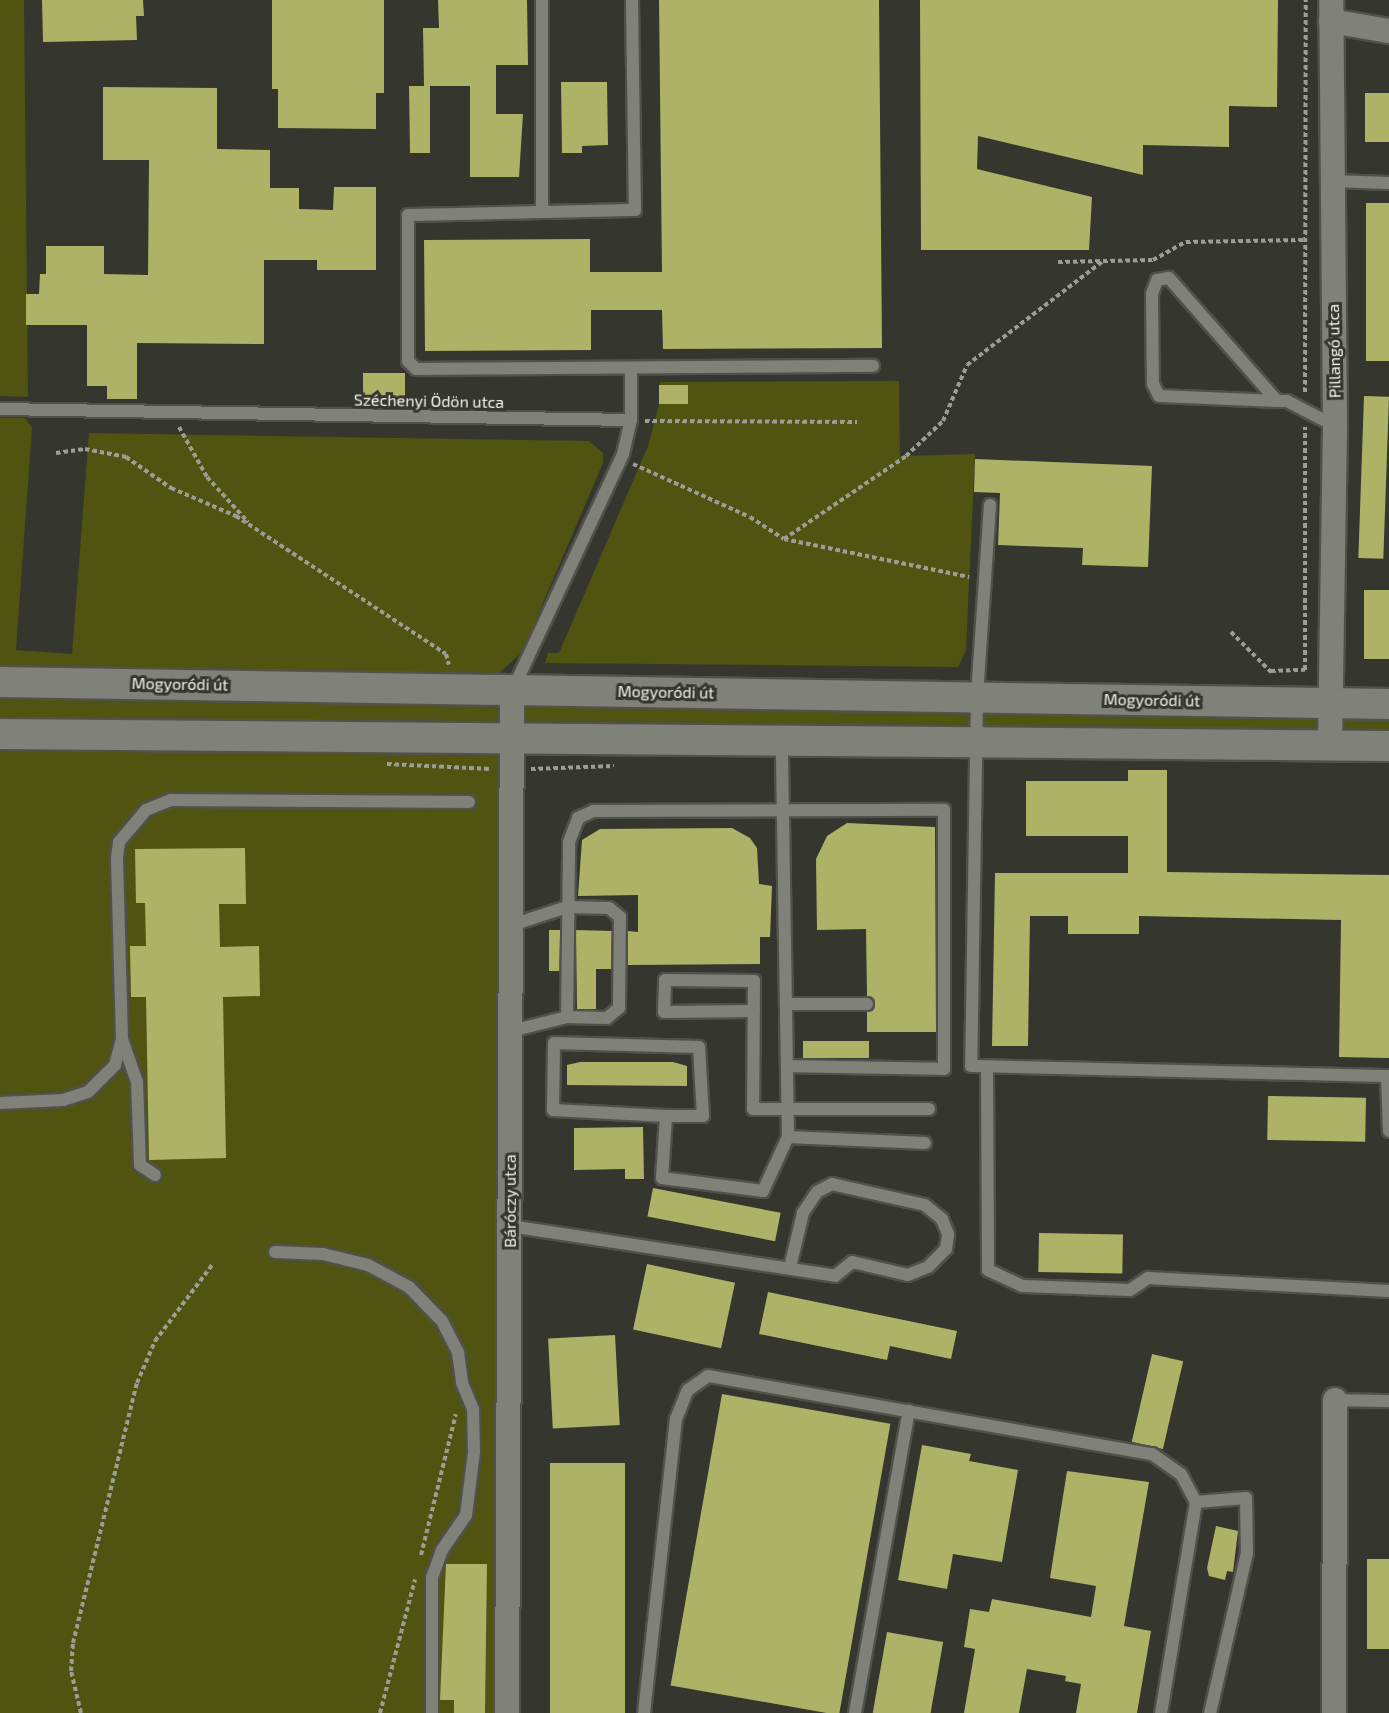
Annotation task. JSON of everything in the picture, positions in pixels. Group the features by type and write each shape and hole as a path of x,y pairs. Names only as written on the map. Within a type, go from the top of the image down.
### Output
{"street":[{"path":"1331,10 1389,31"},
{"name":"Pillangó utca","path":"1331,10 1335,426 1332,703"},
{"name":"Mogyoródi út","path":"0,682 1389,704"},
{"name":"Báróczy utca","path":"507,1713 512,690"},
{"path":"1330,745 1332,703"},
{"path":"0,734 1389,746"},
{"path":"1334,1713 1335,1400"}],"lane":[{"path":"542,0 542,212"},
{"path":"632,0 635,210 408,215 408,362 416,369 873,366"},
{"path":"1332,181 1389,183"},
{"path":"1277,401 1169,278 1157,280 1152,294 1152,384 1160,396 1277,401 1305,411 1335,426"},
{"path":"512,690 624,454 631,420 631,368"},
{"name":"Széchenyi Ödön utca","path":"0,409 176,414 631,420"},
{"path":"990,505 982,578 977,697 971,1066 1388,1076 1389,1131"},
{"path":"666,1116 662,1178 763,1191 788,1137 789,1004 782,740"},
{"path":"0,1102 63,1100 88,1092 115,1065 122,1040 117,857 119,842 146,810 171,800 469,802"},
{"path":"567,1017 570,829 593,811 785,813 944,810 944,1069 788,1066"},
{"path":"511,1031 567,1017 607,1018 619,1008 620,917 609,908 567,907 512,925"},
{"path":"754,1011 664,1012 665,981 754,981 754,1011 753,1109 929,1109"},
{"path":"789,1004 867,1004"},
{"path":"122,1040 137,1082 140,1165 155,1175"},
{"path":"554,1043 699,1047 703,1116 666,1116 553,1110 554,1043"},
{"path":"987,1067 988,1270 1023,1286 1130,1290 1148,1278 1389,1291"},
{"path":"788,1137 925,1143"},
{"path":"510,1226 790,1267 835,1276 852,1262 908,1275 928,1268 946,1249 948,1234 942,1219 925,1205 832,1184 817,1192 803,1213 790,1267"},
{"path":"275,1252 323,1254 368,1265 409,1287 442,1321 458,1353 462,1383 473,1409 474,1452 466,1515 442,1550 432,1577 432,1713"},
{"path":"644,1713 676,1419 688,1390 708,1376 1152,1454 1181,1474 1196,1502 1161,1713"},
{"path":"1335,1400 1389,1401"},
{"path":"855,1713 909,1411"},
{"path":"1196,1502 1246,1498 1247,1553 1210,1713"}],"path":[{"path":"1271,670 1305,670 1306,0"},
{"path":"1058,262 1153,260 1186,242 1305,240"},
{"path":"784,538 906,456 943,421 967,365 1103,261"},
{"path":"176,414 183,441 207,477 253,527"},
{"path":"631,420 857,422"},
{"path":"56,453 85,449 126,457 171,488 253,527 446,654 456,689"},
{"path":"624,454 638,469 750,517 784,538 982,578"},
{"path":"81,1713 71,1671 73,1643 137,1383 155,1341 212,1265"},
{"path":"418,1566 462,1383"},
{"path":"380,1713 415,1578"}],"shaded area":[{"path":"0,0 24,0 28,397 0,396"},
{"path":"899,381 900,456 975,454 966,650 958,667 545,663 548,653 559,653 648,446 659,405 660,382"},
{"path":"0,418 25,418 32,428 16,650 72,654 89,433 589,441 603,453 603,463 522,652 498,674 5,673 0,672"},
{"path":"0,682 1389,704 1389,746 512,739 507,1713 0,1713"}],"building":[{"path":"42,0 143,0 144,16 136,16 137,40 43,42"},
{"path":"272,0 384,0 384,93 376,93 376,129 278,128 278,89 272,89"},
{"path":"438,0 527,0 528,65 496,65 496,114 523,114 519,177 470,177 470,86 430,86 430,153 410,153 409,86 424,86 423,28 439,28"},
{"path":"659,0 879,0 882,348 663,349 662,310 591,310 591,350 425,351 424,240 590,239 590,272 662,272"},
{"path":"920,0 1278,0 1277,107 1229,106 1229,147 1143,145 1143,175 978,136 977,169 1092,197 1089,250 921,250"},
{"path":"561,82 607,82 608,145 582,146 582,153 562,153"},
{"path":"103,87 217,88 217,149 270,150 270,188 299,188 299,209 333,210 334,187 376,187 376,270 317,270 317,260 264,260 264,344 137,343 137,399 107,399 107,386 87,386 87,325 26,325 26,294 39,294 40,274 46,274 46,246 104,246 104,274 148,275 149,160 103,160"},
{"path":"1365,93 1389,93 1389,142 1365,142"},
{"path":"1366,203 1389,203 1389,361 1366,361"},
{"path":"363,373 405,373 405,398 363,398"},
{"path":"659,385 688,385 688,404 659,404"},
{"path":"1364,396 1389,397 1383,559 1358,558"},
{"path":"975,459 1152,466 1148,567 1082,565 1083,548 998,545 1000,493 974,492"},
{"path":"1364,590 1389,590 1389,659 1364,659"},
{"path":"1128,770 1167,770 1167,872 1389,875 1389,1058 1339,1057 1341,920 1139,916 1139,934 1068,934 1068,916 1030,916 1028,1046 992,1046 995,873 1128,873 1128,836 1026,836 1026,781 1128,781"},
{"path":"847,823 935,827 936,1032 867,1032 867,1012 875,1003 867,996 866,929 817,930 816,859 827,836"},
{"path":"732,828 750,838 757,848 759,884 772,886 770,937 760,937 760,964 628,965 628,931 638,932 638,895 578,896 582,840 600,829"},
{"path":"245,848 246,904 219,904 220,947 259,946 260,996 223,997 226,1158 149,1160 146,997 131,997 130,946 146,946 145,903 136,903 135,849"},
{"path":"549,930 560,930 560,971 549,971"},
{"path":"576,930 612,931 611,969 596,969 596,1009 577,1009"},
{"path":"803,1041 869,1041 869,1058 803,1058"},
{"path":"580,1062 673,1062 687,1066 687,1086 567,1085 567,1065"},
{"path":"1268,1096 1366,1098 1365,1142 1267,1140"},
{"path":"643,1127 644,1179 625,1179 625,1169 574,1170 574,1128"},
{"path":"653,1188 781,1213 775,1241 647,1216"},
{"path":"1039,1233 1123,1234 1122,1273 1038,1272"},
{"path":"647,1264 735,1283 721,1348 633,1330"},
{"path":"768,1292 957,1331 951,1359 890,1346 887,1360 759,1334"},
{"path":"615,1335 620,1425 553,1428 548,1339"},
{"path":"1152,1354 1183,1361 1163,1449 1132,1442"},
{"path":"722,1394 890,1424 839,1713 827,1713 671,1686"},
{"path":"922,1445 971,1454 969,1461 1018,1470 1002,1562 953,1554 947,1589 898,1580"},
{"path":"550,1463 625,1463 625,1713 550,1713"},
{"path":"1067,1471 1149,1482 1124,1626 1151,1631 1137,1713 1076,1713 1081,1684 1065,1681 1066,1676 1027,1669 1019,1713 964,1713 975,1649 964,1647 970,1609 989,1612 992,1599 1091,1617 1096,1586 1050,1578"},
{"path":"1216,1526 1238,1531 1233,1572 1227,1571 1225,1580 1209,1576 1207,1568"},
{"path":"1367,1559 1389,1559 1389,1649 1367,1649"},
{"path":"446,1564 487,1564 485,1713 454,1713 454,1700 440,1700"},
{"path":"887,1632 943,1642 931,1713 873,1713"}]}
